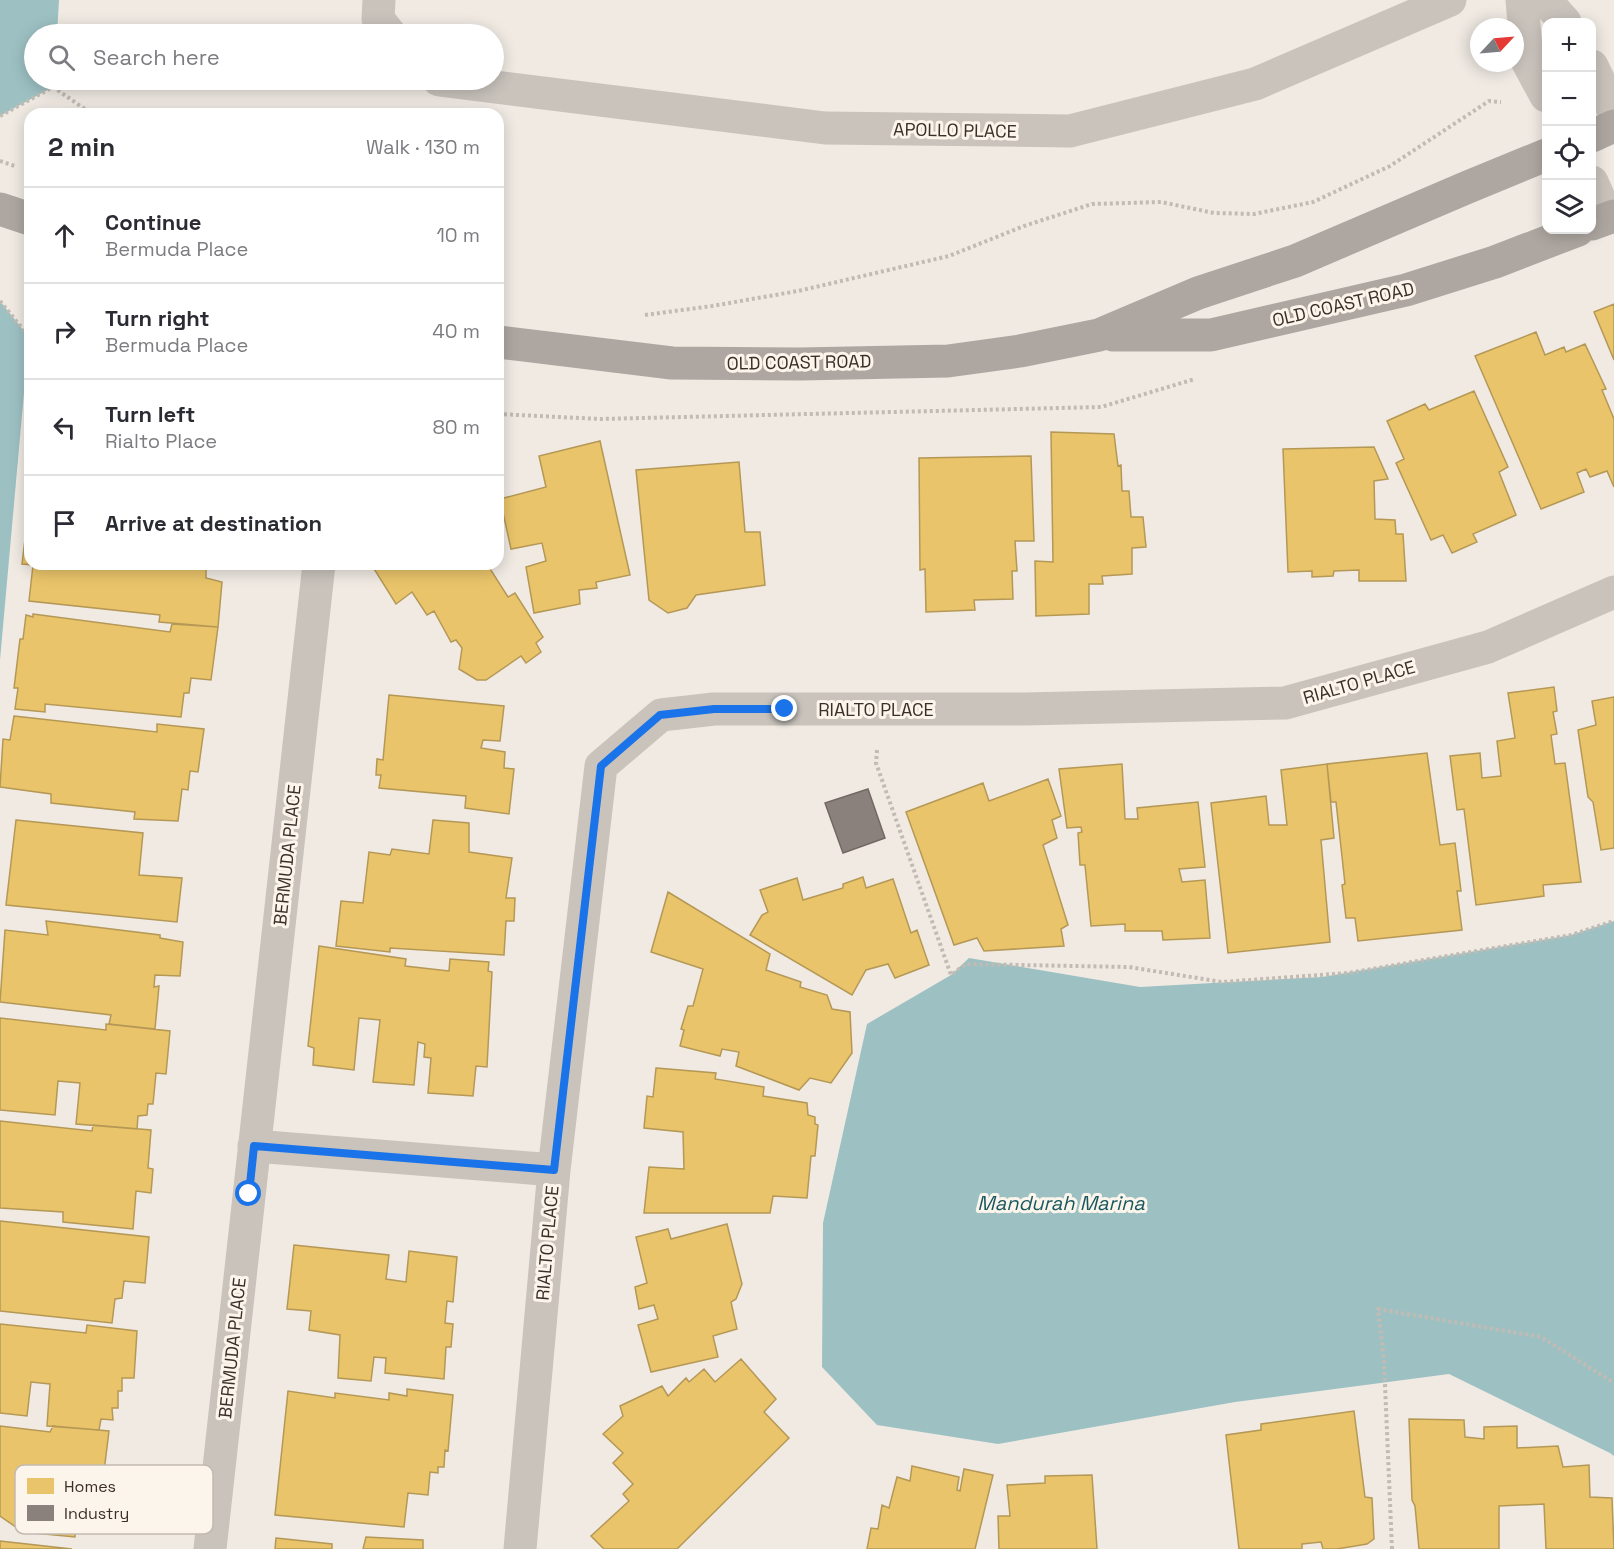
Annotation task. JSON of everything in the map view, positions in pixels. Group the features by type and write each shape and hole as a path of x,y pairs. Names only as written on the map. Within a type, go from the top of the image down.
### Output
{"main road":[{"path":"1596,134 1614,126"},
{"name":"OLD COAST ROAD","path":"504,343 672,363 800,364 948,361 1020,351 1099,334 1198,293 1295,261 1542,157"},
{"path":"0,209 24,217"},
{"name":"OLD COAST ROAD","path":"1099,334 1211,335 1406,290 1496,262 1568,234"}],"street":[{"path":"379,0 378,19 382,24"},
{"name":"APOLLO PLACE","path":"504,88 825,128 1070,131 1255,84 1450,0"},
{"path":"1522,0 1527,61 1542,88"},
{"path":"1545,0 1561,18"},
{"path":"1595,72 1614,112"},
{"path":"1596,193 1605,219"},
{"name":"BERMUDA PLACE","path":"213,1522 319,570"},
{"name":"RIALTO PLACE","path":"520,1549 554,1170 601,766 660,715 714,709 1025,709 1285,703 1488,647 1614,592"},
{"path":"254,1146 554,1170"},
{"name":"BERMUDA PLACE","path":"210,1549 212,1534"}],"path":[{"path":"0,116 48,90"},
{"path":"57,90 83,108"},
{"path":"645,315 798,291 949,256 1024,225 1092,204 1161,202 1214,213 1254,214 1313,202 1390,166 1489,100 1502,102 1542,92"},
{"path":"0,301 24,331"},
{"path":"879,709 876,763 951,975 966,964 1129,967 1222,982 1348,972 1571,935 1614,921"},
{"path":"1392,1549 1384,1361 1378,1309 1541,1337 1614,1383"}],"water":[{"path":"0,0 59,0 58,24 24,24 24,90 48,90 0,116"},
{"path":"0,301 24,331 24,393 0,660"},
{"name":"Mandurah Marina","path":"1614,921 1614,1456 1449,1374 1235,1402 998,1444 877,1425 822,1367 823,1223 867,1024 951,975 969,958 1140,987 1322,977 1571,935"}],"building: Homes":[{"path":"1614,304 1614,360 1594,312"},
{"path":"1536,332 1545,355 1564,347 1566,352 1585,344 1606,389 1602,390 1614,419 1614,487 1607,471 1590,477 1586,469 1577,473 1584,492 1541,509 1475,356"},
{"path":"1474,391 1508,467 1499,472 1516,515 1473,534 1477,542 1452,553 1443,535 1431,540 1396,463 1404,459 1387,421 1425,404 1429,410"},
{"path":"1051,432 1114,434 1118,466 1121,465 1122,491 1129,491 1131,517 1143,517 1146,547 1132,548 1132,574 1102,576 1103,584 1089,584 1089,614 1036,616 1035,561 1053,562"},
{"path":"600,441 630,575 596,582 597,588 579,590 580,604 534,613 526,567 546,561 542,543 511,549 504,517 504,498 546,487 539,456"},
{"path":"1374,447 1388,479 1374,481 1375,519 1395,520 1396,534 1403,534 1406,581 1359,581 1359,570 1334,571 1333,576 1312,577 1312,571 1288,572 1283,449"},
{"path":"1031,456 1034,541 1015,541 1017,571 1012,571 1013,599 974,600 975,610 926,612 925,569 920,570 919,458"},
{"path":"739,462 745,532 760,532 765,585 696,595 687,608 668,613 649,600 636,470"},
{"path":"32,570 206,570 206,578 222,582 218,627 159,622 160,615 29,601"},
{"path":"375,570 491,570 508,597 515,593 543,637 536,643 541,652 526,663 521,656 486,680 477,680 459,669 462,648 456,640 451,642 434,611 427,615 412,592 396,604"},
{"path":"33,614 170,632 172,624 218,627 211,680 191,678 189,693 184,693 181,717 45,704 45,712 15,709 18,688 14,688 20,639 23,639 26,615 33,617"},
{"path":"1554,687 1557,711 1553,712 1557,734 1551,735 1555,764 1565,763 1581,882 1543,885 1544,896 1476,905 1464,809 1457,810 1450,756 1480,753 1482,778 1501,776 1497,741 1515,738 1508,693"},
{"path":"389,695 504,706 500,741 483,740 481,748 505,752 504,768 514,769 509,814 465,808 466,796 379,788 381,775 376,775 377,759 383,760"},
{"path":"1614,697 1614,848 1601,850 1593,802 1588,797 1578,730 1596,725 1592,701"},
{"path":"14,716 157,732 157,724 204,729 198,772 190,771 188,790 182,789 178,821 134,819 135,812 51,803 51,794 0,787 3,739 10,740"},
{"path":"1427,753 1440,845 1455,843 1461,891 1457,891 1462,930 1358,941 1355,918 1346,918 1342,885 1345,884 1336,802 1331,802 1327,764"},
{"path":"1122,764 1125,819 1138,819 1137,808 1198,802 1205,867 1179,869 1182,882 1205,880 1210,938 1163,940 1162,931 1125,931 1125,924 1091,926 1085,865 1080,865 1078,833 1082,832 1081,827 1067,828 1059,769"},
{"path":"1327,764 1334,838 1321,840 1330,942 1228,953 1211,803 1266,796 1269,825 1287,825 1281,770"},
{"path":"1048,779 1061,816 1052,820 1057,838 1043,845 1068,925 1061,929 1064,946 984,951 977,938 954,945 906,812 983,783 989,801"},
{"path":"16,820 143,833 139,875 182,878 177,922 6,905"},
{"path":"433,820 469,823 469,852 512,858 506,898 515,898 514,921 506,921 504,955 390,948 390,952 336,946 341,901 363,903 369,852 390,855 392,849 429,854"},
{"path":"863,877 866,888 893,879 911,933 917,930 929,965 895,978 888,964 866,970 852,995 750,935 762,915 768,912 760,890 797,878 803,900 843,888 843,884"},
{"path":"668,892 770,954 766,970 801,982 800,987 827,995 832,1009 850,1012 852,1053 831,1083 810,1078 799,1090 736,1066 739,1052 722,1049 720,1056 680,1046 684,1030 681,1029 688,1006 693,1006 703,969 651,952"},
{"path":"46,921 160,935 160,938 183,942 180,976 155,975 154,987 159,986 155,1029 109,1024 111,1015 0,1002 5,930 48,935"},
{"path":"319,946 406,959 405,966 449,971 450,959 489,962 488,971 492,972 487,1067 476,1066 473,1096 428,1093 431,1058 424,1057 425,1044 418,1042 414,1085 373,1082 380,1020 359,1018 354,1070 313,1065 314,1048 308,1046"},
{"path":"0,1018 106,1030 106,1024 170,1031 166,1074 156,1073 153,1104 148,1104 147,1115 138,1116 137,1129 76,1124 80,1083 58,1081 55,1115 0,1110"},
{"path":"656,1068 716,1073 715,1079 764,1087 763,1096 807,1103 808,1115 815,1117 815,1124 818,1125 815,1156 811,1156 807,1198 773,1196 770,1213 644,1213 649,1167 684,1169 683,1132 644,1128 647,1096 653,1097"},
{"path":"0,1121 92,1131 93,1125 151,1130 148,1168 153,1169 151,1193 136,1191 133,1229 63,1222 63,1212 0,1208"},
{"path":"0,1221 149,1237 145,1283 124,1281 122,1298 115,1299 112,1323 0,1311"},
{"path":"727,1224 742,1284 736,1299 731,1302 737,1329 713,1336 718,1357 651,1372 638,1325 658,1319 654,1305 639,1309 635,1287 647,1283 636,1237 668,1229 671,1239"},
{"path":"294,1245 389,1255 386,1279 406,1282 409,1251 457,1257 453,1302 447,1301 445,1323 453,1324 451,1347 446,1347 444,1379 385,1373 386,1358 374,1357 371,1381 338,1378 340,1335 309,1330 311,1311 287,1309"},
{"path":"0,1324 86,1333 87,1325 137,1331 134,1378 122,1378 122,1391 118,1391 118,1408 112,1408 113,1420 101,1419 99,1430 47,1426 50,1384 31,1382 27,1416 0,1413"},
{"path":"741,1359 776,1399 764,1412 789,1438 677,1549 604,1549 591,1536 629,1501 623,1494 633,1484 613,1463 623,1453 603,1434 623,1416 620,1406 662,1386 668,1396 686,1378 689,1382 704,1369 715,1382"},
{"path":"407,1389 453,1395 448,1451 445,1450 444,1467 438,1467 438,1473 430,1472 428,1495 408,1493 404,1527 275,1515 288,1391 335,1398 335,1393 389,1400 389,1393 407,1396"},
{"path":"1354,1411 1365,1497 1372,1498 1374,1539 1367,1544 1337,1549 1323,1549 1321,1542 1302,1544 1302,1549 1239,1549 1226,1435 1261,1430 1261,1424"},
{"path":"1409,1419 1464,1420 1465,1437 1484,1439 1484,1427 1517,1426 1517,1448 1558,1446 1563,1467 1589,1465 1590,1497 1612,1498 1614,1549 1546,1549 1544,1504 1499,1506 1499,1549 1419,1549 1415,1506 1412,1500"},
{"path":"0,1426 50,1432 53,1426 109,1431 105,1465 15,1465 15,1526 0,1516"},
{"path":"912,1466 959,1477 957,1490 960,1491 964,1469 993,1475 975,1549 867,1549 871,1528 878,1529 882,1505 889,1508 897,1477 910,1481"},
{"path":"1092,1475 1097,1549 999,1549 998,1516 1010,1516 1007,1485 1045,1483 1045,1476"},
{"path":"44,1534 75,1534 75,1537"},
{"path":"366,1537 423,1540 423,1549 363,1549"},
{"path":"276,1538 332,1544 332,1549 275,1549"},
{"path":"0,1541 72,1549 0,1549"}],"building: Industry":[{"path":"868,789 885,838 843,853 825,803"}],"route":[{"path":"249,1194 254,1146 554,1170 601,766 660,715 714,709 785,709"}]}
